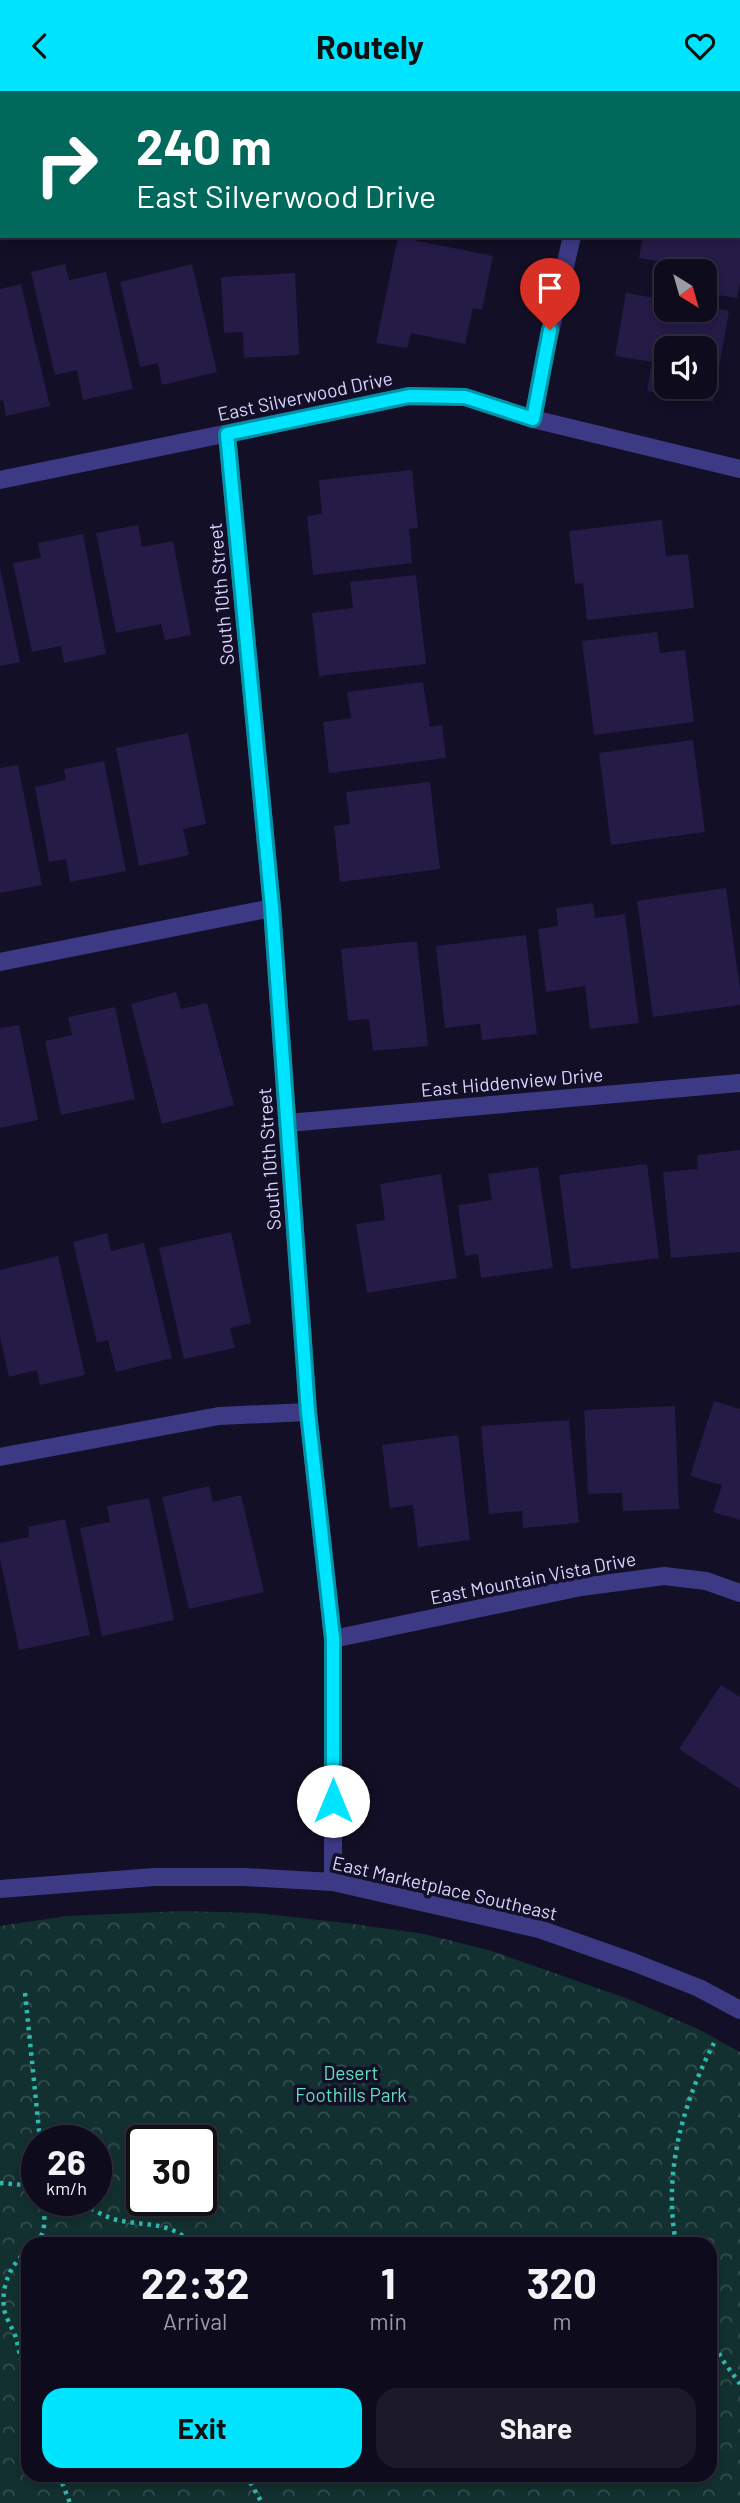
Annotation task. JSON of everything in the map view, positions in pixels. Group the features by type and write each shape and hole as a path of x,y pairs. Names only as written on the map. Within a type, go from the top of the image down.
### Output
{"street":[{"path":"533,419 572,238"},
{"name":"East Silverwood Drive","path":"0,480 409,396 465,397 533,419 740,469"},
{"name":"South 10th Street","path":"227,434 272,908 308,1412 333,1639 333,1882"},
{"path":"0,962 272,908"},
{"name":"East Hiddenview Drive","path":"288,1123 740,1083"},
{"path":"0,1457 219,1416 308,1412"},
{"name":"East Mountain Vista Drive","path":"333,1639 581,1587 664,1576 706,1581 740,1593"},
{"name":"East Marketplace Southeast","path":"0,1889 154,1877 244,1877 333,1882 539,1929 688,1984 740,2010"}],"path":[{"path":"25,1993 38,2125"},
{"path":"676,2237 672,2182 680,2133 698,2073 714,2043"},
{"path":"0,2182 21,2184"},
{"path":"41,2237 45,2224 44,2216"},
{"path":"107,2216 117,2220 166,2226 185,2237"},
{"path":"21,2256 16,2260 6,2281 4,2309 21,2361"},
{"path":"717,2351 740,2384"},
{"path":"62,2482 69,2503"},
{"path":"250,2482 262,2503"}],"green space":[{"name":"Desert Foothills Park","path":"183,1911 257,1913 424,1934 492,1951 631,2000 700,2030 740,2052 740,2503 0,2503 0,1926 67,1916"}],"building":[{"path":"398,238 493,256 482,310 473,308 465,344 411,333 407,348 376,343"},
{"path":"643,238 740,238 740,283 737,298 718,295 718,259 654,260 639,258"},
{"path":"65,264 69,280 106,272 133,389 83,400 77,370 55,375 31,272"},
{"path":"192,264 217,372 162,385 158,363 140,367 120,282"},
{"path":"295,273 299,355 244,358 243,332 224,333 221,277"},
{"path":"21,284 50,406 6,416 3,400 0,401 0,289"},
{"path":"626,293 654,298 654,322 718,322 718,309 729,311 717,379 717,336 654,336 654,392 647,391 652,362 615,356"},
{"path":"412,470 418,528 409,529 412,563 313,575 307,516 322,514 319,480"},
{"path":"662,520 666,556 688,554 694,608 587,620 583,583 575,584 569,531"},
{"path":"138,525 142,547 173,541 191,635 165,640 161,624 116,633 96,533"},
{"path":"83,534 106,654 64,663 61,646 32,652 13,563 41,558 38,543"},
{"path":"0,568 20,662 0,666"},
{"path":"416,575 426,664 319,676 312,613 353,608 350,582"},
{"path":"657,632 660,653 685,650 694,722 594,735 582,641"},
{"path":"423,682 430,727 442,725 446,758 329,773 323,722 351,718 347,692"},
{"path":"188,733 206,824 183,829 189,855 139,866 116,748"},
{"path":"693,740 705,832 611,845 599,753"},
{"path":"104,761 126,871 70,882 66,859 49,862 35,787 66,780 64,769"},
{"path":"18,765 42,885 0,893 0,768"},
{"path":"430,782 440,869 340,882 334,826 350,824 346,792"},
{"path":"726,888 740,1005 653,1017 637,901"},
{"path":"593,903 595,918 625,914 639,1023 590,1029 585,986 546,992 538,929 558,926 556,908"},
{"path":"526,935 537,1034 482,1040 480,1024 445,1028 436,946"},
{"path":"417,941 428,1046 373,1051 369,1019 348,1021 341,949"},
{"path":"176,992 181,1009 207,1003 234,1105 162,1124 131,1004"},
{"path":"115,1007 135,1099 61,1115 45,1041 72,1035 68,1017"},
{"path":"19,1025 38,1120 0,1128 0,1028"},
{"path":"740,1150 740,1252 671,1258 663,1172 698,1169 697,1155"},
{"path":"647,1164 659,1258 571,1269 559,1175"},
{"path":"538,1167 553,1268 481,1278 478,1254 465,1256 458,1205 492,1200 488,1174"},
{"path":"441,1174 457,1278 367,1293 356,1224 385,1220 380,1184"},
{"path":"231,1232 251,1323 230,1328 235,1348 184,1359 159,1248"},
{"path":"107,1233 111,1251 144,1243 172,1358 116,1372 108,1340 97,1343 73,1242"},
{"path":"58,1256 85,1375 40,1385 37,1370 9,1377 0,1337 0,1270"},
{"path":"714,1401 740,1409 740,1520 713,1512 722,1485 690,1476"},
{"path":"675,1406 679,1509 623,1511 622,1493 588,1494 584,1410"},
{"path":"569,1420 579,1523 523,1528 522,1511 489,1514 481,1426"},
{"path":"458,1435 470,1540 418,1547 413,1505 390,1508 382,1445"},
{"path":"209,1486 213,1502 241,1495 264,1592 189,1609 162,1497"},
{"path":"149,1498 174,1620 102,1636 80,1528 110,1522 107,1506"},
{"path":"65,1519 90,1635 19,1650 0,1558 0,1543 29,1537 28,1527"},
{"path":"721,1685 740,1697 740,1789 679,1749"}],"route":[{"path":"333,1801 333,1639 308,1412 272,908 227,434 409,396 465,397 533,419 550,330"}]}
